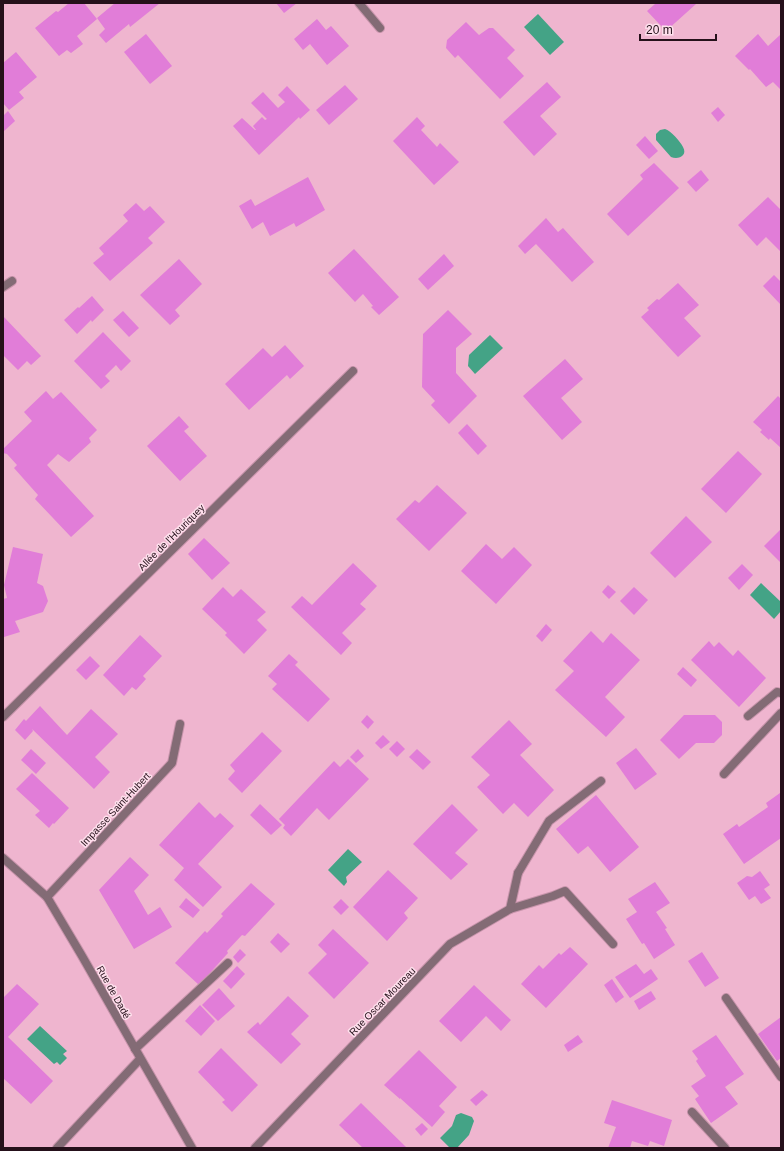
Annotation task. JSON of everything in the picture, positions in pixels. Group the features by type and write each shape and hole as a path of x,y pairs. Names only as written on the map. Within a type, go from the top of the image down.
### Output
{"street":[{"path":"359,3 380,28"},
{"path":"3,287 12,281"},
{"name":"Allée de l'Houriquey","path":"3,717 353,371"},
{"path":"748,716 777,692 781,693"},
{"path":"724,774 781,713"},
{"name":"Impasse Saint-Hubert","path":"47,897 172,763 180,724"},
{"path":"510,909 518,873 549,821 601,782"},
{"name":"Rue de Dadé","path":"3,858 47,897 192,1148"},
{"name":"Rue Oscar Moureau","path":"256,1148 450,944 510,909 565,891 614,944"},
{"path":"135,1049 228,963"},
{"path":"726,998 781,1077"},
{"path":"57,1148 140,1059"},
{"path":"692,1112 725,1148"}],"shaded area":[{"path":"538,14 564,42 550,55 524,27"},
{"path":"665,129 673,134 682,145 684,153 679,158 671,157 656,140 656,134 660,130"},
{"path":"490,335 503,348 475,374 468,366 469,355"},
{"path":"761,583 781,602 781,611 774,619 750,595"},
{"path":"348,849 362,862 346,877 347,882 344,886 328,870"},
{"path":"40,1026 67,1051 63,1054 67,1058 60,1065 57,1062 54,1064 27,1039"},
{"path":"461,1113 472,1117 474,1121 469,1135 457,1148 450,1148 440,1138 452,1126 456,1115"}],"building":[{"path":"69,3 84,3 97,19 77,36 83,44 71,53 67,50 59,56 35,28 56,11 58,12"},
{"path":"115,3 160,3 130,27 129,24 106,43 99,35 105,29 97,18"},
{"path":"276,3 297,3 284,13"},
{"path":"654,3 696,4 666,31 647,11 655,4"},
{"path":"317,19 326,30 331,26 349,46 327,65 310,44 303,50 294,39"},
{"path":"466,22 479,35 489,28 493,28 515,50 507,58 524,76 500,99 458,55 455,58 446,48 447,40"},
{"path":"146,34 172,66 150,84 124,52"},
{"path":"758,34 768,46 780,35 781,36 781,90 773,82 766,87 750,69 749,70 735,56"},
{"path":"16,52 37,77 19,92 24,98 9,110 3,103 3,63"},
{"path":"547,82 561,97 540,116 557,134 534,156 503,122"},
{"path":"345,85 358,99 329,125 316,110"},
{"path":"287,86 310,110 300,119 299,117 259,155 233,126 242,118 256,130 253,126 262,117 265,120 267,119 251,103 263,92 278,108 285,102 278,95"},
{"path":"718,107 725,115 718,122 711,113"},
{"path":"8,111 15,121 3,132 3,114 4,115"},
{"path":"417,117 425,126 421,130 437,147 440,143 459,162 434,185 393,141"},
{"path":"645,136 658,151 649,159 636,145"},
{"path":"654,163 679,188 628,236 607,214 643,179 640,175"},
{"path":"701,170 709,180 696,192 687,182"},
{"path":"308,177 325,210 296,227 294,223 270,236 263,222 252,229 239,206 251,199 255,206"},
{"path":"768,197 781,210 781,252 766,237 757,246 738,225"},
{"path":"136,203 144,211 150,206 165,222 148,238 153,243 110,281 93,263 104,254 99,248 128,221 123,215"},
{"path":"546,218 558,232 563,228 594,262 572,282 536,244 525,254 518,246"},
{"path":"354,249 399,297 379,315 371,307 373,306 363,294 355,302 328,273"},
{"path":"444,254 454,266 428,290 418,279"},
{"path":"179,259 202,284 175,310 180,316 170,325 140,295"},
{"path":"774,275 781,282 781,305 763,286"},
{"path":"678,283 699,305 684,318 701,336 678,357 641,317 649,310 647,308 657,299 659,300"},
{"path":"92,296 104,310 77,334 64,320"},
{"path":"448,310 472,334 456,348 456,373 477,396 449,424 431,405 435,401 422,387 423,334"},
{"path":"123,311 139,328 129,337 113,320"},
{"path":"3,316 41,356 31,365 27,361 18,370 3,355"},
{"path":"103,332 131,361 121,371 116,365 105,376 110,381 101,389 74,361"},
{"path":"285,345 304,366 290,379 287,375 249,410 225,384 263,348 272,357"},
{"path":"565,359 583,379 561,398 582,422 562,440 523,396"},
{"path":"46,391 53,399 61,392 97,430 89,438 91,442 69,462 58,454 47,465 94,516 71,537 35,499 38,495 14,468 17,465 7,454 3,453 3,449 32,421 24,412"},
{"path":"778,396 781,399 781,448 770,438 769,440 760,432 762,430 753,422"},
{"path":"179,416 189,427 184,431 207,456 180,481 147,446"},
{"path":"467,424 487,446 478,455 458,433"},
{"path":"738,451 762,474 726,513 701,489"},
{"path":"437,485 467,513 429,551 396,519 415,500 419,503"},
{"path":"686,516 712,542 675,578 650,553"},
{"path":"781,529 781,563 764,546"},
{"path":"204,538 230,563 212,580 188,554"},
{"path":"486,544 502,559 514,547 532,565 496,604 461,571"},
{"path":"13,547 43,554 37,583 43,586 48,601 43,612 15,621 20,632 4,637 3,599 7,598 4,585"},
{"path":"353,563 377,586 360,604 366,609 342,633 352,643 341,655 291,607 302,596 312,605"},
{"path":"742,564 753,575 739,590 728,578"},
{"path":"608,585 616,592 609,599 602,592"},
{"path":"223,587 233,597 241,589 266,612 257,620 267,630 244,654 225,635 227,633 202,609"},
{"path":"634,587 648,600 634,615 620,601"},
{"path":"546,624 552,630 542,642 536,636"},
{"path":"591,631 603,643 611,633 640,660 605,697 625,717 606,737 555,690 574,671 563,661"},
{"path":"140,635 162,656 143,676 146,679 136,690 132,687 124,696 103,675"},
{"path":"709,641 714,647 719,642 733,656 738,650 766,678 739,707 691,660"},
{"path":"289,654 298,662 295,665 330,699 308,722 272,689 277,684 268,676"},
{"path":"90,656 100,666 86,680 76,670"},
{"path":"683,667 697,680 691,687 677,674"},
{"path":"40,706 67,735 91,709 118,734 95,757 110,772 94,789 32,729 33,731 25,740 15,730 24,719 26,721"},
{"path":"367,715 374,722 368,729 361,722"},
{"path":"684,715 715,715 722,722 722,735 714,743 696,743 679,759 660,740"},
{"path":"509,720 532,744 520,755 554,790 528,817 514,803 503,814 477,787 490,775 471,757"},
{"path":"262,732 282,751 242,793 228,779 235,771 230,765"},
{"path":"383,735 390,742 381,749 375,743"},
{"path":"397,741 405,749 397,757 389,749"},
{"path":"636,748 657,774 635,790 616,763"},
{"path":"31,749 46,763 36,774 21,760"},
{"path":"358,749 364,756 356,763 350,757"},
{"path":"417,749 431,762 423,770 409,757"},
{"path":"348,759 369,779 329,820 317,808 291,836 283,828 285,825 279,819 334,761 340,767"},
{"path":"32,773 69,808 49,828 35,815 40,811 16,789"},
{"path":"780,793 781,838 744,864 723,834 737,824 739,827 768,807 766,803"},
{"path":"596,795 639,847 610,872 588,846 578,854 556,829"},
{"path":"199,802 215,818 220,813 234,826 198,864 222,887 203,907 174,880 184,868 159,845"},
{"path":"260,804 282,825 271,835 250,815"},
{"path":"452,804 478,830 455,853 468,864 451,880 413,844"},
{"path":"130,857 149,875 134,891 148,915 160,907 172,927 134,949 99,890"},
{"path":"388,870 418,898 404,913 408,918 387,941 353,907"},
{"path":"760,871 770,885 764,889 771,898 761,904 755,896 749,900 737,883 747,876 752,877"},
{"path":"655,882 670,903 656,912 667,928 665,929 675,945 654,959 644,943 642,944 626,919 637,912 628,899"},
{"path":"251,883 275,904 245,936 242,935 199,985 175,963 205,931 207,933 223,916 221,914"},
{"path":"186,898 200,910 193,918 179,907"},
{"path":"341,899 349,907 341,915 333,907"},
{"path":"333,929 369,963 334,999 308,973 327,954 318,945"},
{"path":"278,933 290,944 281,953 270,942"},
{"path":"570,947 588,964 546,1008 521,984 539,965 543,969 559,953 561,955"},
{"path":"240,949 246,955 238,963 233,957"},
{"path":"702,952 719,978 705,987 688,961"},
{"path":"636,964 644,974 651,969 658,979 630,998 615,977"},
{"path":"237,966 245,974 231,989 223,981"},
{"path":"612,979 624,997 616,1003 604,985"},
{"path":"17,984 39,1004 8,1037 53,1081 31,1104 3,1078 3,998"},
{"path":"474,985 511,1020 501,1031 486,1016 461,1042 439,1021"},
{"path":"219,988 235,1006 218,1021 202,1005"},
{"path":"651,991 656,999 639,1010 634,1001"},
{"path":"288,996 309,1016 291,1034 301,1044 281,1064 247,1032 258,1022 260,1025"},
{"path":"200,1005 215,1021 201,1036 185,1021"},
{"path":"781,1017 781,1058 777,1061 758,1034"},
{"path":"578,1035 583,1042 568,1052 564,1045"},
{"path":"716,1035 744,1074 725,1087 738,1104 711,1123 695,1099 699,1096 691,1086 706,1076 696,1061 698,1059 692,1051"},
{"path":"221,1048 258,1085 232,1112 222,1102 225,1100 198,1072"},
{"path":"419,1050 457,1087 439,1106 445,1112 432,1127 384,1085"},
{"path":"482,1090 488,1095 476,1106 470,1100"},
{"path":"612,1100 672,1120 664,1146 650,1141 648,1146 632,1141 630,1148 608,1148 616,1127 604,1123"},
{"path":"361,1103 407,1148 363,1148 339,1125"},
{"path":"422,1123 428,1129 421,1136 415,1129"}]}
